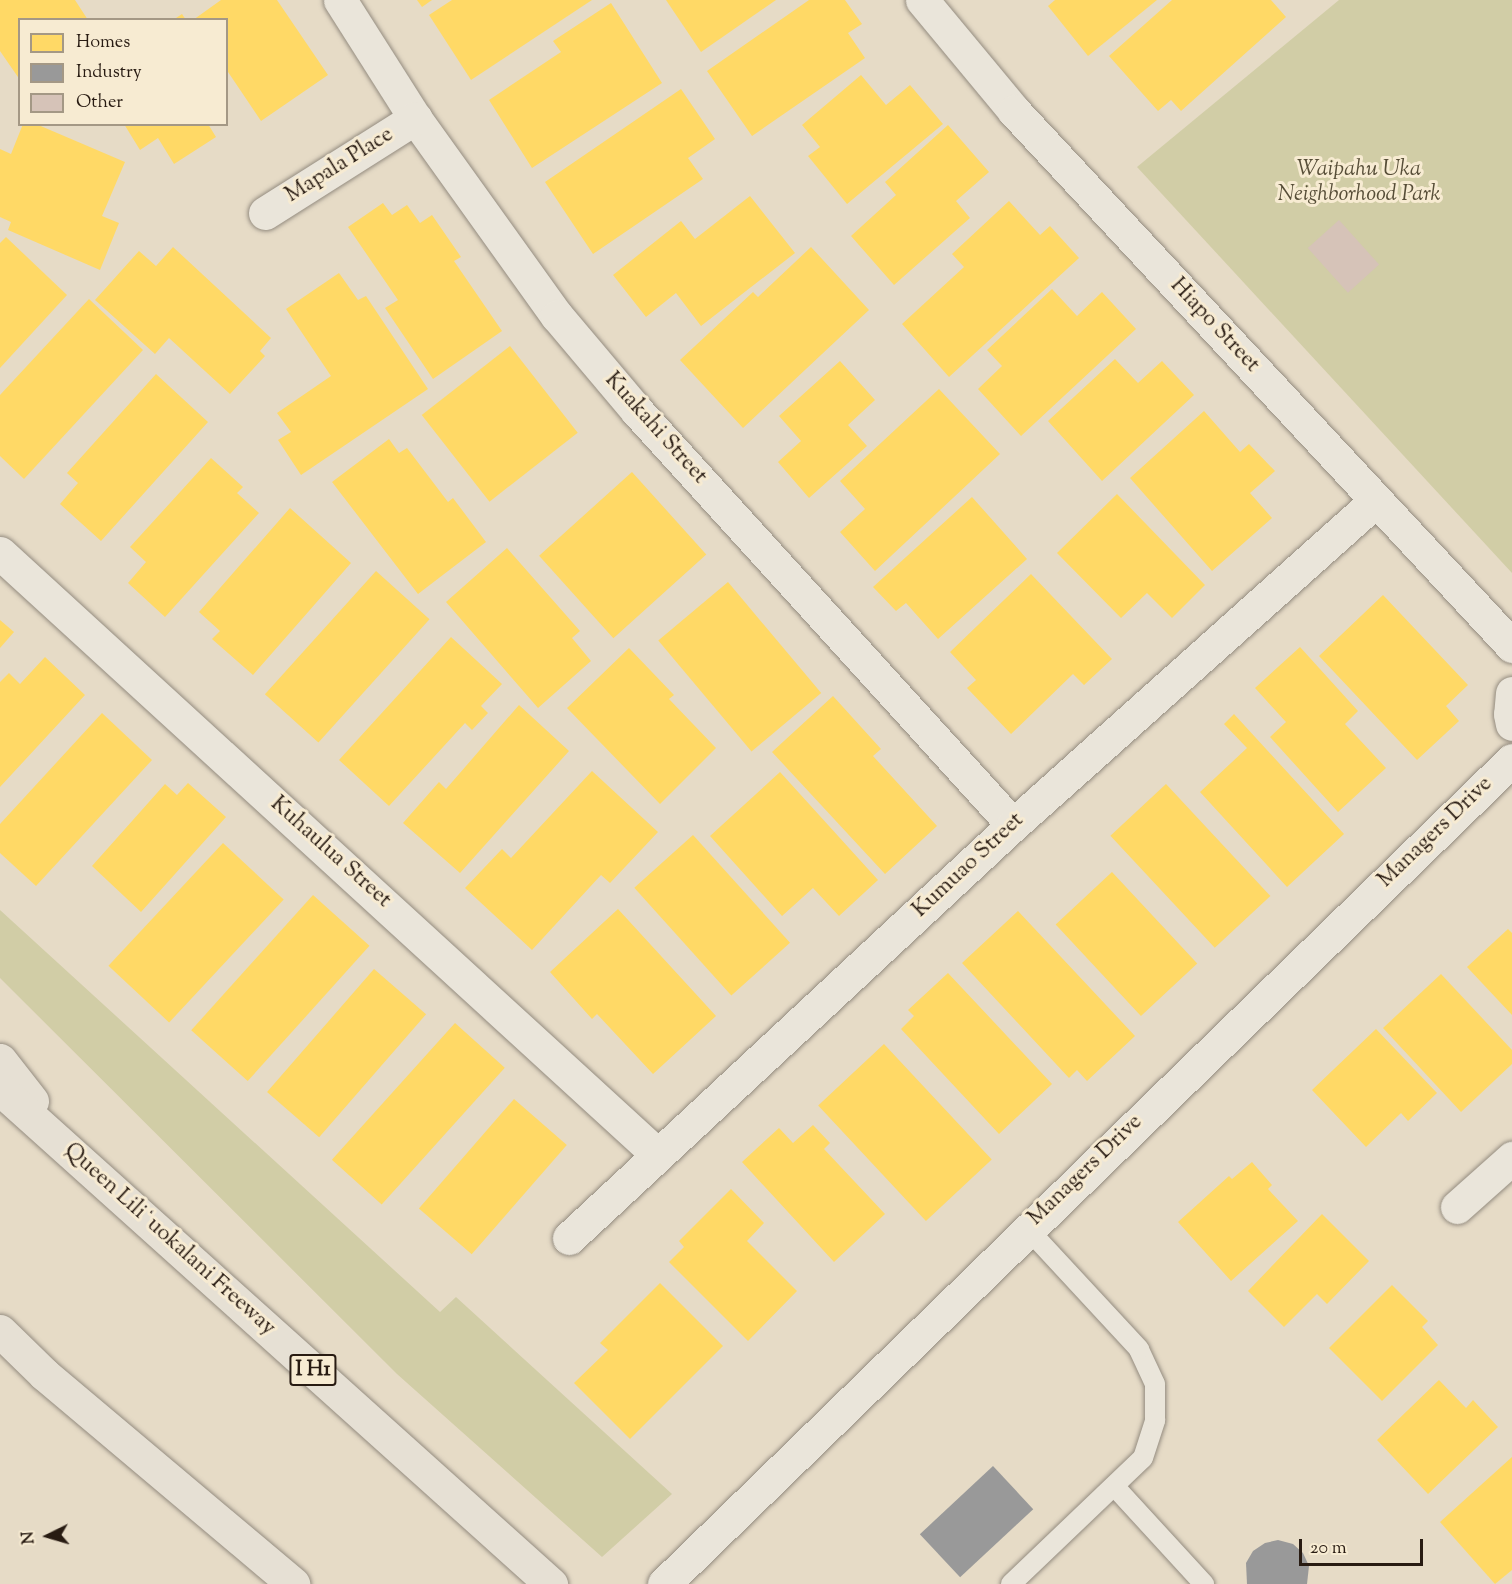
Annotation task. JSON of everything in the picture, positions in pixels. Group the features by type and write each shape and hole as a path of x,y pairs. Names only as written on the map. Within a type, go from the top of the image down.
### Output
{"highway":[{"path":"0,1060 76,1157"},
{"name":"Queen Liliʻuokalani Freeway","path":"0,1089 551,1584"},
{"path":"0,1331 44,1374 294,1584"},
{"path":"0,1347 44,1374"}],"street":[{"name":"Kuakahi Street","path":"340,0 415,118 557,316 637,411 1013,825"},
{"name":"Hiapo Street","path":"922,0 1014,111 1512,646"},
{"name":"Mapala Place","path":"265,213 415,118"},
{"name":"Kumuao Street","path":"569,1238 1013,825 1376,500"},
{"name":"Kuhaulua Street","path":"0,553 658,1155"},
{"path":"1512,693 1510,714 1512,724"},
{"name":"Managers Drive","path":"664,1584 1027,1228 1512,760"},
{"path":"1457,1207 1512,1158"}],"lane":[{"path":"1011,1584 1143,1458 1155,1420 1155,1384 1139,1349 1027,1228"},
{"path":"1115,1487 1203,1584"}],"green space":[{"name":"Waipahu Uka Neighborhood Park","path":"1339,0 1512,0 1512,573 1137,167"},
{"path":"0,910 440,1312 456,1297 672,1494 602,1557 397,1374 0,978"}],"building: Homes":[{"path":"0,0 75,0 87,18 18,18 18,77 0,51"},
{"path":"221,0 277,0 328,75 261,121 228,72 228,18 196,18"},
{"path":"417,0 432,0 422,7"},
{"path":"452,0 592,0 471,80 429,15"},
{"path":"666,0 776,0 701,52"},
{"path":"809,0 845,0 862,24 848,33 865,58 752,136 707,71"},
{"path":"1055,0 1157,0 1088,56 1048,6"},
{"path":"1172,0 1271,0 1286,17 1181,111 1171,100 1158,111 1109,56"},
{"path":"611,3 662,83 532,168 489,100 561,52 553,41"},
{"path":"861,75 886,105 910,85 943,124 847,204 808,156 820,147 802,125"},
{"path":"681,89 715,139 688,158 703,179 593,254 545,182"},
{"path":"948,125 989,172 956,201 970,218 894,285 851,236 896,195 885,182"},
{"path":"22,126 41,126 125,162 102,216 119,223 100,270 8,230 11,222 0,217 0,149 11,154"},
{"path":"125,126 209,126 216,137 174,164 158,138 140,150"},
{"path":"750,196 795,253 701,326 676,293 646,317 613,275 681,221 695,239"},
{"path":"1009,201 1040,235 1050,226 1079,258 949,377 902,324 964,267 952,254"},
{"path":"383,203 392,215 407,205 420,223 432,215 461,257 454,261 502,331 433,379 385,308 398,300 348,227"},
{"path":"6,237 67,295 0,368 0,243"},
{"path":"173,247 271,338 260,351 265,356 230,394 169,338 155,354 95,300 139,251 156,266"},
{"path":"811,247 869,310 743,428 680,360 753,292 758,297"},
{"path":"339,273 358,300 366,296 428,389 301,475 278,440 291,432 277,413 331,376 286,309"},
{"path":"1052,289 1077,316 1102,292 1136,329 1021,436 978,389 1002,366 987,350"},
{"path":"89,299 143,350 24,479 0,456 0,395"},
{"path":"510,346 578,433 489,502 422,415"},
{"path":"1115,359 1138,383 1162,361 1194,395 1102,481 1048,421"},
{"path":"840,361 875,400 848,425 867,446 809,498 778,462 801,441 779,416"},
{"path":"156,374 208,422 101,541 60,504 78,483 67,473"},
{"path":"939,389 1000,454 875,571 840,532 865,509 840,481"},
{"path":"1204,411 1240,452 1249,444 1275,471 1250,493 1272,518 1212,571 1130,478"},
{"path":"389,439 399,453 407,448 448,502 453,498 486,542 418,594 332,482"},
{"path":"211,458 243,487 237,493 259,513 165,617 128,583 146,562 130,547"},
{"path":"632,472 706,554 613,638 539,556"},
{"path":"1117,494 1205,585 1172,618 1147,593 1121,618 1057,553"},
{"path":"972,497 1027,559 938,639 906,603 896,611 873,587"},
{"path":"290,508 351,563 253,675 212,639 220,631 199,612"},
{"path":"507,548 580,631 572,638 591,661 538,708 446,602"},
{"path":"376,571 430,619 318,743 265,694"},
{"path":"1031,574 1112,659 1084,685 1073,674 1011,734 967,688 976,680 950,652"},
{"path":"728,582 821,693 751,752 658,640"},
{"path":"1383,595 1468,685 1446,706 1459,721 1417,760 1319,656"},
{"path":"0,620 14,632 0,648"},
{"path":"451,637 502,684 481,706 488,713 472,730 465,723 389,806 339,760"},
{"path":"1300,647 1358,711 1345,724 1386,768 1338,812 1270,737 1286,722 1255,688"},
{"path":"629,648 674,695 669,699 716,748 660,804 567,708"},
{"path":"45,657 85,695 0,787 0,682 9,673 20,684"},
{"path":"833,696 881,749 873,756 937,826 885,874 772,752"},
{"path":"519,705 569,751 460,873 403,823 439,782 446,789"},
{"path":"102,713 152,760 36,886 0,853 0,824"},
{"path":"1234,714 1344,834 1287,887 1200,792 1247,748 1224,724"},
{"path":"592,771 658,832 610,883 601,875 532,950 465,888 502,849 511,858"},
{"path":"780,772 878,880 839,916 813,888 782,916 710,836"},
{"path":"188,783 226,817 141,912 92,866 165,784 177,795"},
{"path":"1166,784 1270,896 1215,948 1110,836"},
{"path":"693,835 790,943 731,996 634,888"},
{"path":"223,843 284,900 169,1022 108,966"},
{"path":"1112,872 1197,963 1141,1016 1056,925"},
{"path":"313,895 369,946 248,1081 191,1030"},
{"path":"618,909 716,1016 653,1074 597,1014 592,1019 550,972"},
{"path":"1018,911 1135,1036 1087,1081 1077,1070 1069,1078 962,963"},
{"path":"1508,929 1512,933 1512,1015 1467,967"},
{"path":"374,969 426,1014 319,1137 267,1092"},
{"path":"948,973 1052,1084 999,1134 901,1029 914,1016 908,1010"},
{"path":"1441,974 1512,1050 1512,1064 1461,1112 1383,1028"},
{"path":"455,1023 505,1068 382,1205 332,1160"},
{"path":"1376,1029 1437,1093 1408,1121 1401,1113 1366,1147 1312,1090"},
{"path":"884,1044 992,1160 926,1221 818,1105"},
{"path":"514,1099 567,1145 472,1254 419,1208"},
{"path":"813,1125 830,1143 824,1149 885,1214 834,1262 742,1162 779,1128 793,1143"},
{"path":"1252,1162 1272,1185 1268,1189 1298,1221 1231,1281 1178,1222 1229,1176 1232,1179"},
{"path":"731,1189 764,1223 747,1241 797,1291 748,1341 669,1262 684,1247 679,1241"},
{"path":"1322,1214 1369,1261 1327,1304 1317,1294 1284,1327 1248,1291"},
{"path":"660,1283 723,1346 630,1439 574,1383 608,1350 600,1343"},
{"path":"1392,1285 1428,1321 1422,1327 1438,1345 1382,1401 1329,1348"},
{"path":"1439,1380 1466,1408 1473,1400 1498,1427 1428,1494 1377,1440"},
{"path":"1512,1457 1512,1570 1495,1584 1440,1522"}],"building: Industry":[{"path":"993,1466 1033,1509 960,1577 920,1534"},
{"path":"1278,1540 1293,1544 1303,1553 1309,1566 1307,1584 1247,1584 1246,1563 1253,1551 1265,1543"}],"building: Other":[{"path":"1339,220 1379,265 1348,293 1308,248"}]}
